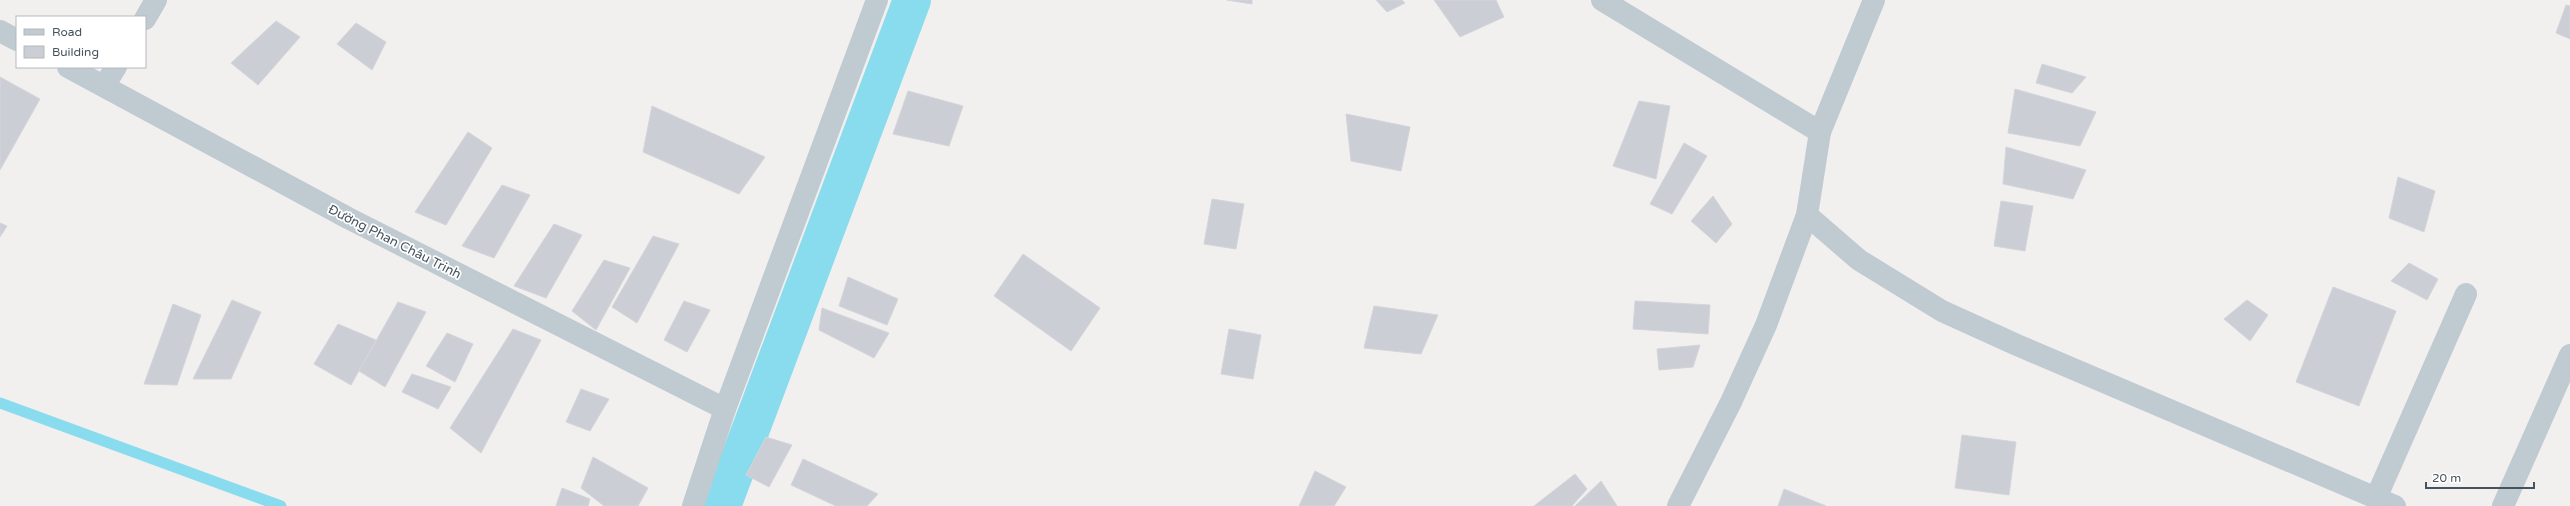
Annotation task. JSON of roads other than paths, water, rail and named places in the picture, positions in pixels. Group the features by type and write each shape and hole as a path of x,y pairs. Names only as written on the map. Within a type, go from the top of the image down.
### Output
{"street":[{"path":"146,17 156,0"},
{"path":"693,506 726,409 877,0"},
{"path":"1602,0 1820,132"},
{"path":"1678,506 1731,402 1766,326 1807,215 1820,132 1874,0"},
{"path":"0,31 16,39"},
{"name":"Đường Phan Châu Trinh","path":"70,68 348,218 726,409"},
{"path":"104,86 115,68"},
{"path":"1807,215 1859,260 1942,311 2024,348 2385,502 2466,294"},
{"path":"2503,506 2570,355"}],"waterway":[{"path":"722,506 912,0"},
{"path":"0,403 281,506"}]}
